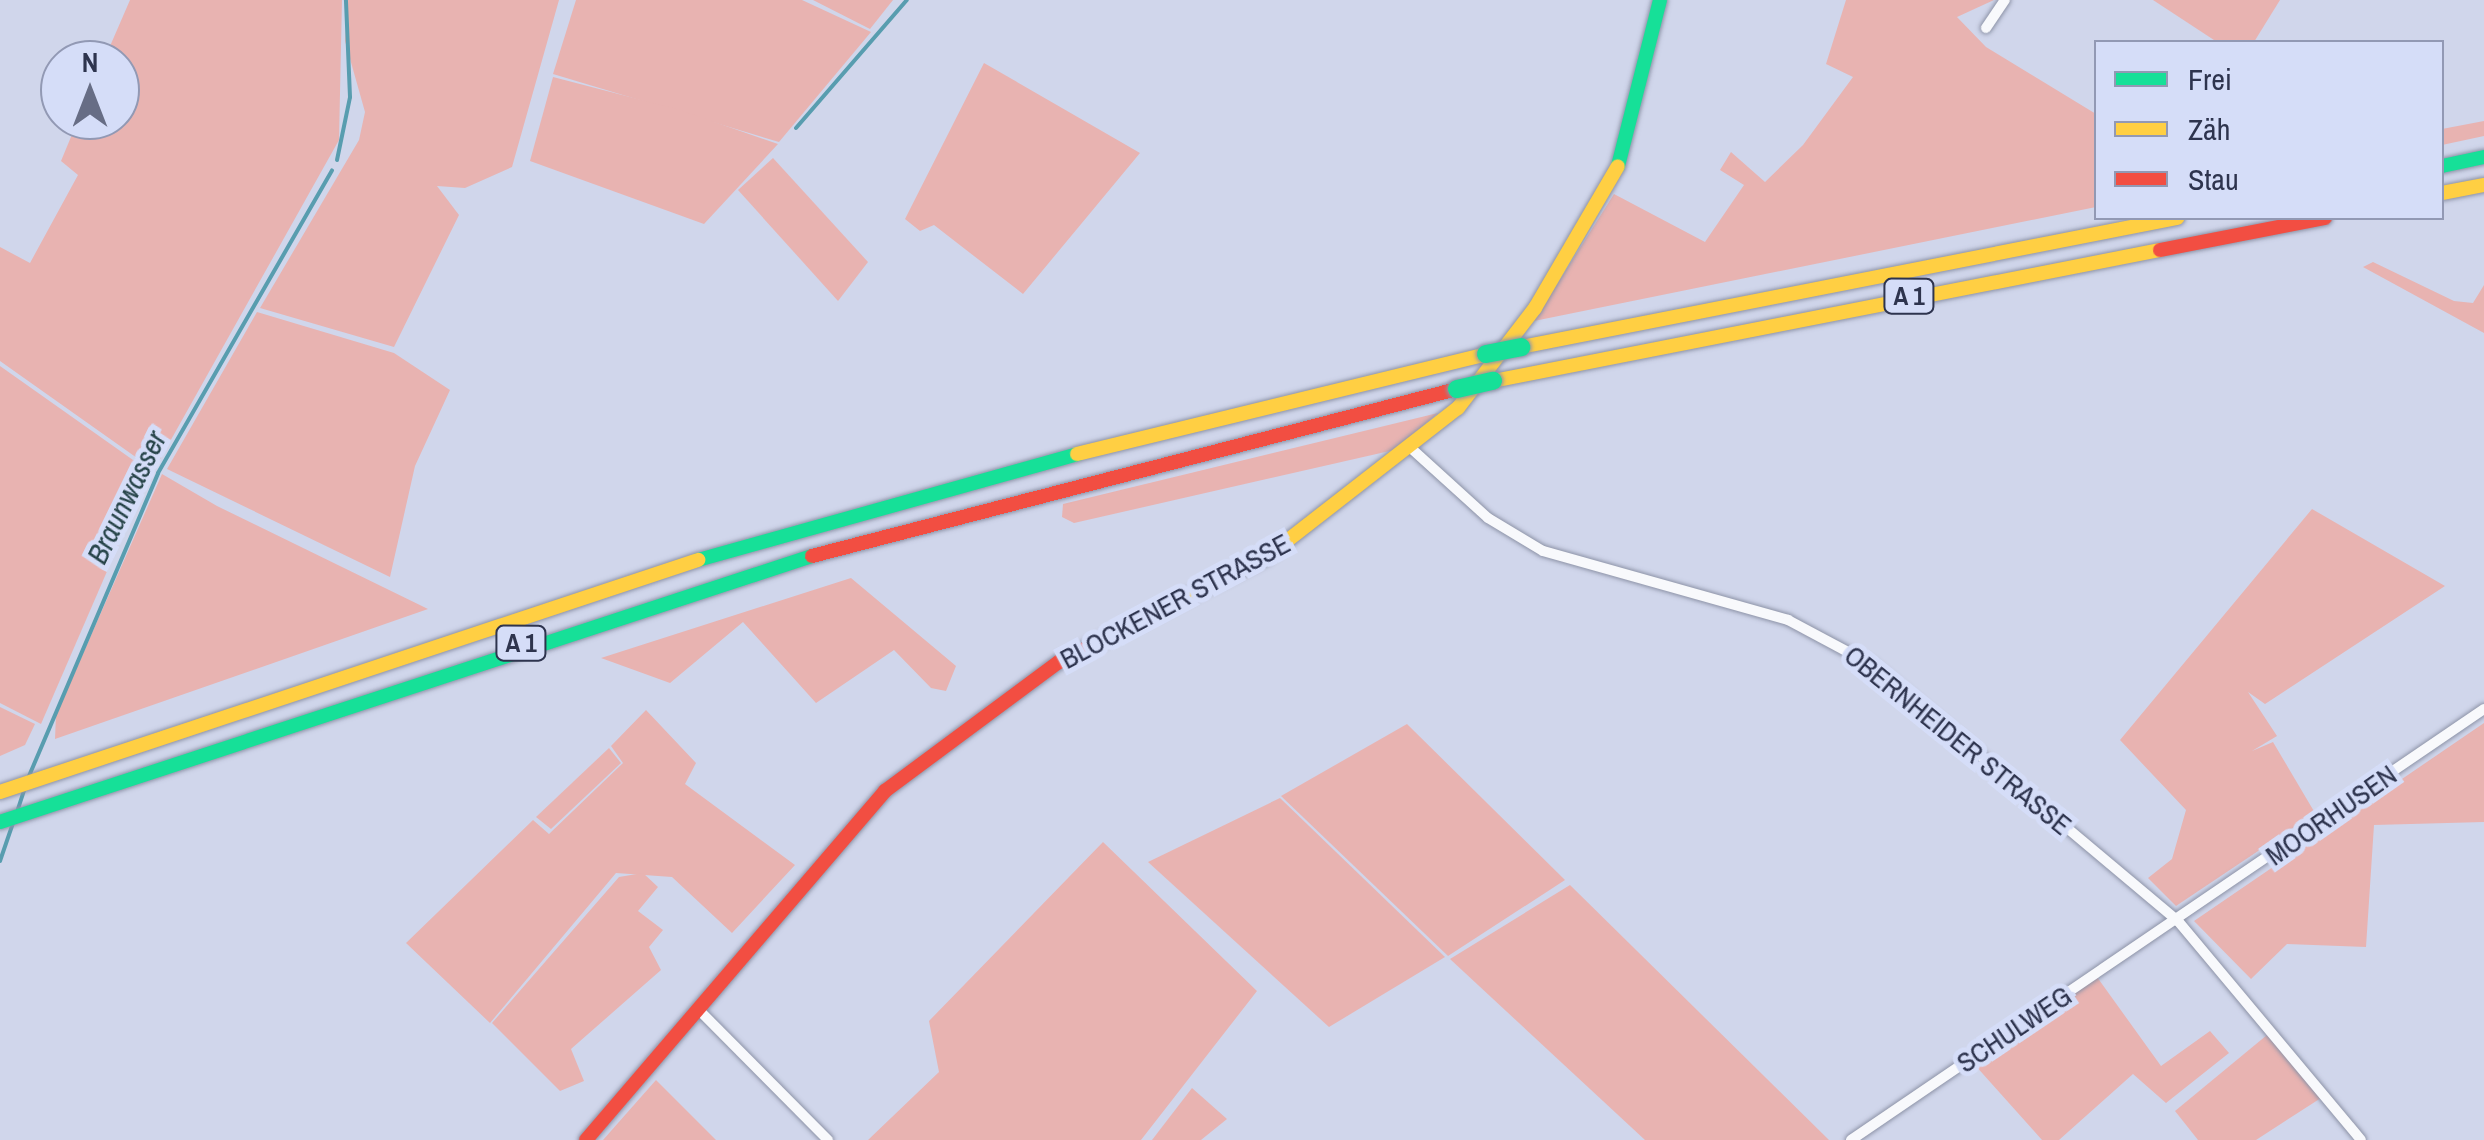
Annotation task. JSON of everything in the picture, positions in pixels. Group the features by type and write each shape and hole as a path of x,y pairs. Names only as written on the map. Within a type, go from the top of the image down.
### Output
{"main road":[{"name":"BLOCKENER STRASSE","path":"586,1140 698,1010 840,834 915,767 1089,644 1265,558 1412,450 1512,342 1582,234 1624,151 1660,0"},
{"path":"2444,166 2484,157"},
{"path":"2444,194 2484,184"},
{"name":"A 1","path":"18,785 560,602 1010,471 1486,354 2167,220"},
{"name":"A 1","path":"2,821 548,634 1030,494 1456,388 2316,220"}],"street":[{"path":"1986,28 2004,0"},
{"name":"OBERNHEIDER STRASSE","path":"1412,450 1488,518 1553,555 1757,610 1852,652 2178,921 2361,1140"},
{"name":"MOORHUSEN","path":"2178,921 2484,709"},
{"name":"SCHULWEG","path":"1851,1140 2178,921"},
{"path":"698,1010 828,1140"}],"shaded area":[{"path":"130,0 342,0 339,140 154,470 0,361 0,247 30,263 78,175 61,161 70,140 140,140 140,40 113,40"},
{"path":"348,0 559,0 512,167 465,188 437,186 459,215 394,347 260,308 359,140 365,112 345,41"},
{"path":"576,0 802,0 871,32 779,142 553,74"},
{"path":"813,0 893,0 870,29"},
{"path":"1846,0 1994,0 1957,17 1986,47 2094,113 2094,207 1534,321 1614,194 1705,242 1744,185 1720,170 1731,152 1765,182 1803,145 1853,77 1826,64"},
{"path":"2153,0 2280,0 2255,40 2214,40"},
{"path":"984,63 1140,153 1023,294 934,225 920,231 905,219"},
{"path":"553,77 680,110 778,144 704,224 530,161"},
{"path":"2484,121 2484,136 2444,145 2444,129"},
{"path":"773,158 868,262 838,301 738,190"},
{"path":"2373,262 2454,301 2473,303 2484,285 2484,333 2363,267"},
{"path":"257,312 394,353 450,390 415,466 390,577 167,469"},
{"path":"0,366 150,472 41,724 0,703"},
{"path":"1438,413 1394,450 1074,523 1062,517 1063,504"},
{"path":"162,474 217,506 428,609 55,739 56,715"},
{"path":"2312,509 2445,586 2265,704 2248,692 2277,736 2252,751 2273,742 2315,813 2176,906 2148,878 2172,859 2186,810 2120,740"},
{"path":"851,578 956,666 946,691 931,688 894,650 816,703 743,622 670,683 601,658"},
{"path":"0,707 35,724 25,745 0,756"},
{"path":"646,710 696,763 685,784 795,865 732,933 672,877 616,873 490,1023 406,943 533,820 549,834 623,763 611,746"},
{"path":"2484,723 2484,822 2374,825 2366,947 2287,944 2251,979 2194,921"},
{"path":"1407,724 1565,880 1448,956 1281,796"},
{"path":"609,748 621,763 551,829 536,817"},
{"path":"1280,798 1445,957 1329,1027 1148,862"},
{"path":"1103,842 1257,991 1141,1140 868,1140 939,1072 929,1021"},
{"path":"643,873 658,887 638,911 663,930 649,947 661,970 571,1049 584,1081 560,1091 492,1023 619,877"},
{"path":"1570,885 1829,1140 1645,1140 1450,959"},
{"path":"2097,977 2161,1066 2210,1031 2229,1053 2166,1103 2133,1074 2059,1140 2042,1140 1974,1064"},
{"path":"2267,1035 2321,1098 2256,1140 2198,1140 2175,1111"},
{"path":"656,1080 716,1140 603,1140"},
{"path":"1192,1088 1227,1119 1201,1140 1152,1140"}],"waterway":[{"name":"Braunwasser","path":"337,160 350,97 346,0"},
{"path":"796,128 907,0"},
{"name":"Braunwasser","path":"29,776 158,473 332,170"},
{"name":"Braunwasser","path":"18,809 24,790"},
{"name":"Braunwasser","path":"0,861 13,823"}],"traffic: fast":[{"path":"1618,166 1660,0"},
{"path":"2444,166 2484,157"},
{"path":"1486,354 1521,347"},
{"path":"1457,389 1493,381"},
{"path":"698,560 1077,454"},
{"path":"0,822 812,556"}],"traffic: slow":[{"path":"1159,611 1265,558 1458,408 1535,308 1618,166"},
{"path":"2444,193 2484,185"},
{"path":"1521,347 2167,220"},
{"path":"1493,381 2160,250"},
{"path":"1077,454 1486,354"},
{"path":"0,792 698,560"}],"traffic: jam":[{"path":"2160,250 2315,220"},
{"path":"812,556 1457,389"},
{"path":"586,1140 885,791 1059,662 1159,611"}]}
